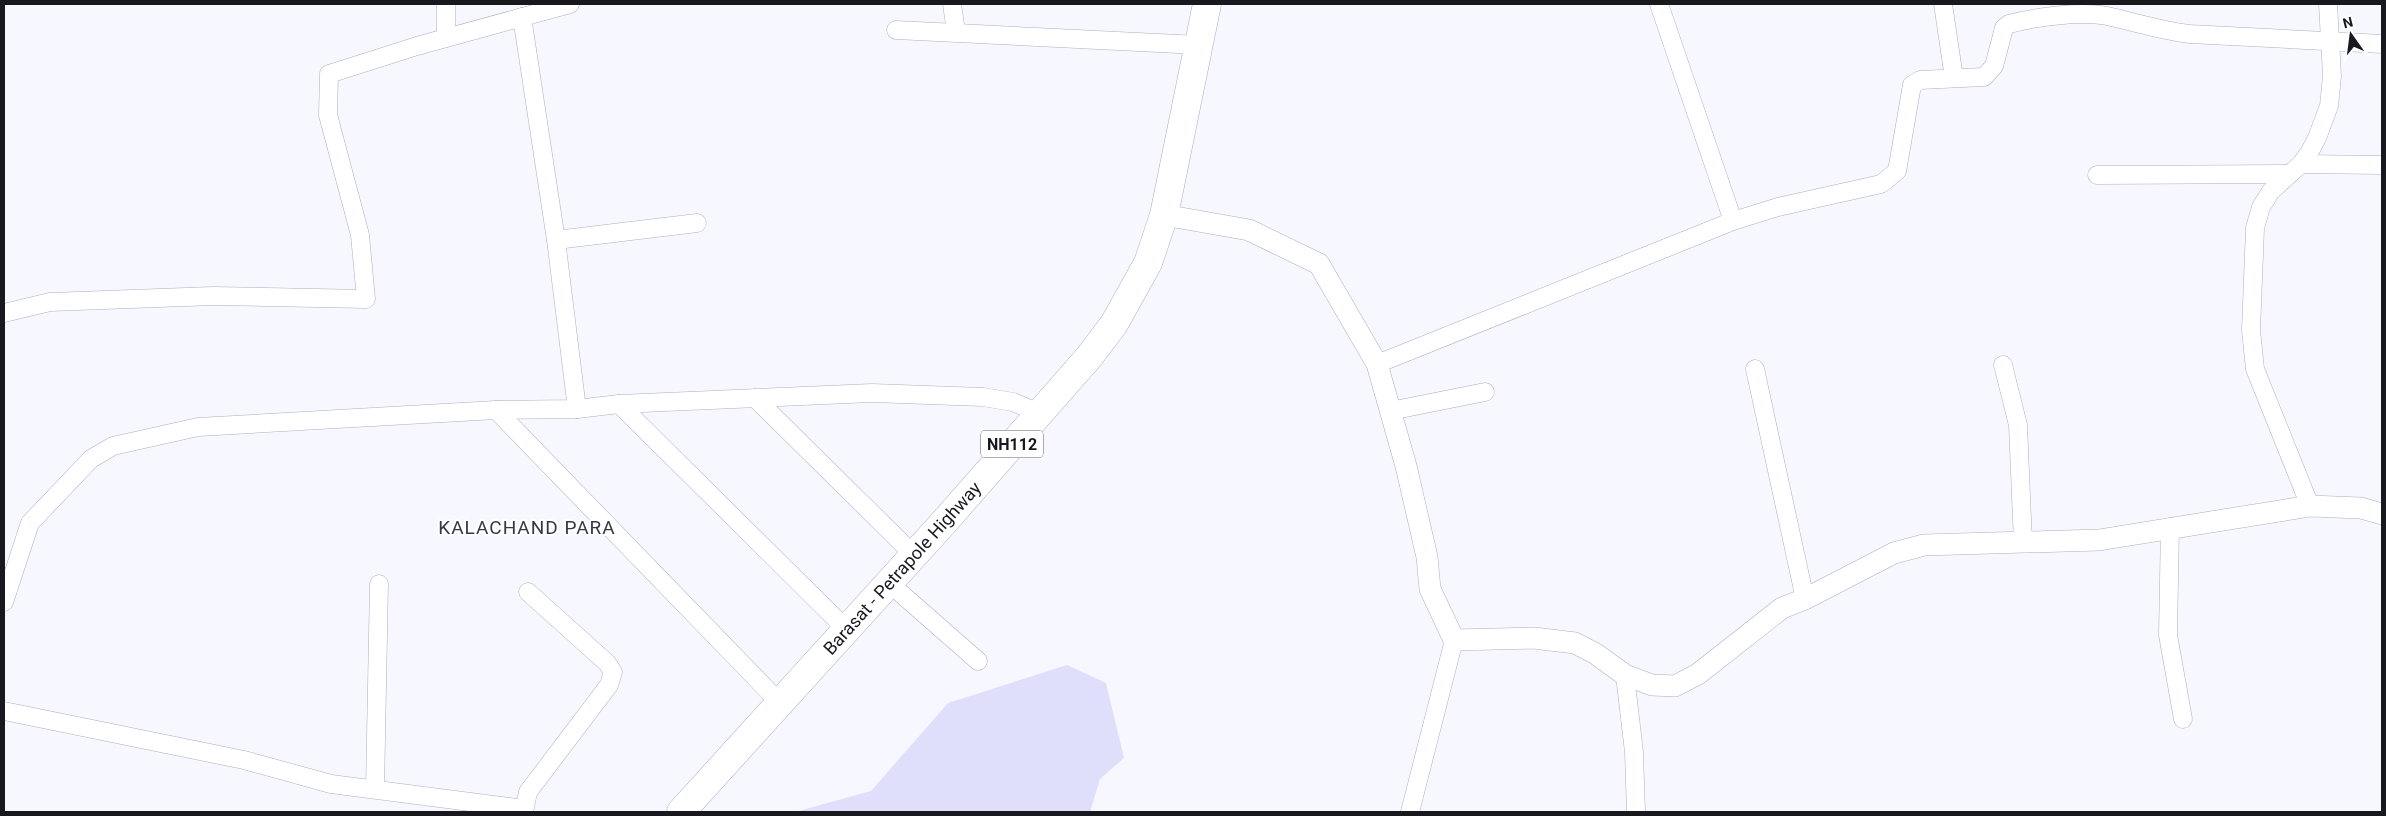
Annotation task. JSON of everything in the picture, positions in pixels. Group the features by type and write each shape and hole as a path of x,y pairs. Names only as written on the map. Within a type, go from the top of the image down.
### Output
{"highway":[{"name":"Barasat - Petrapole Highway","path":"682,812 914,555 1089,357 1114,324 1148,263 1164,215 1207,4"}],"street":[{"path":"446,4 446,38"},
{"path":"4,313 50,302 212,296 366,299 360,235 328,115 329,74 446,38 570,4"},
{"path":"952,4 956,32"},
{"path":"1659,4 1733,220"},
{"path":"1944,4 1954,78"},
{"path":"2310,506 2255,369 2251,330 2255,228 2261,207 2271,191 2295,169 2317,138 2329,106 2332,90 2328,4"},
{"path":"1376,364 1733,220 1778,207 1881,184 1897,171 1912,85 1920,80 1984,76 1994,66 2004,28 2009,24 2071,15 2106,16 2183,33 2330,43 2382,44"},
{"path":"522,17 556,240 577,409"},
{"path":"896,30 1199,45"},
{"path":"2097,175 2382,165"},
{"path":"1164,215 1249,230 1320,264 1376,364 1406,466 1427,557 1430,589 1454,640 1410,812"},
{"path":"556,240 697,223"},
{"path":"2003,365 2018,425 2023,542"},
{"path":"1755,370 1804,599"},
{"path":"1390,411 1485,392"},
{"path":"4,602 30,523 91,459 113,446 198,427 232,423 496,410 577,409 619,404 872,393 921,393 999,399 1039,413"},
{"path":"755,398 914,555"},
{"path":"619,404 847,630"},
{"path":"496,410 781,704"},
{"path":"1454,640 1534,638 1575,643 1596,654 1625,675 1652,685 1675,686 1698,674 1782,608 1894,554 1924,545 2099,540 2170,527 2310,506 2361,508 2382,514"},
{"path":"2170,527 2168,634 2183,719"},
{"path":"889,583 978,661"},
{"path":"375,789 379,584"},
{"path":"4,711 244,760 331,784 524,810 528,792 609,685 613,672 607,663 528,592"},
{"path":"1625,675 1634,752 1636,812"}],"shaded area":[{"path":"1067,665 1106,683 1124,758 1100,779 1090,812 795,812 871,791 948,703"}],"district":[{"name":"KALACHAND PARA","path":"527,527"}]}
